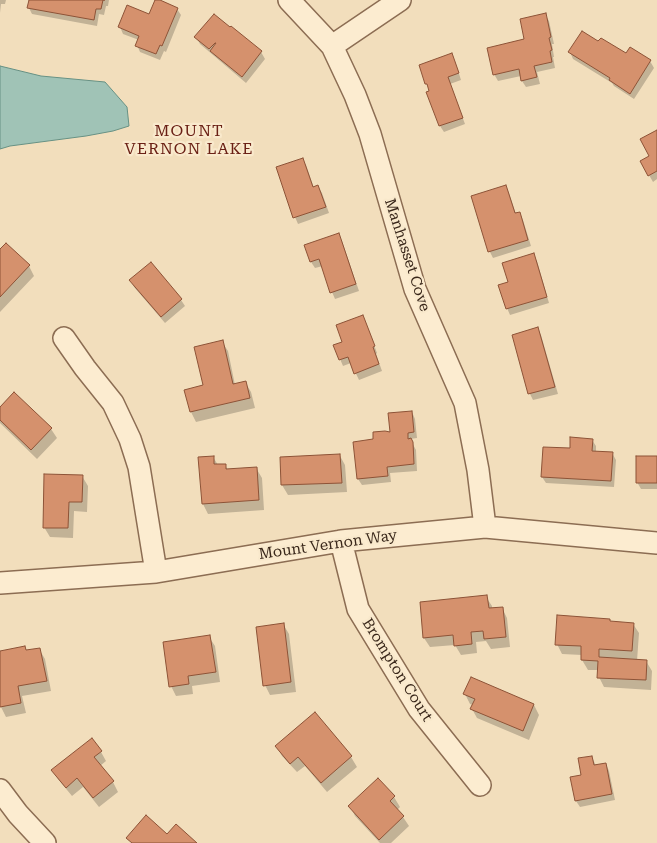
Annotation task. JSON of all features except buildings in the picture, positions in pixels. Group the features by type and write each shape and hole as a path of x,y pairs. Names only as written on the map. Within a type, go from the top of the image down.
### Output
{"street":[{"name":"Manhasset Cove","path":"289,0 332,46 355,95 370,134 415,289 465,403 478,470 485,527"},
{"path":"332,46 400,0"},
{"path":"64,338 113,403 130,438 139,467 156,572"},
{"name":"Mount Vernon Way","path":"0,584 156,572 341,541 485,527 657,543"},
{"name":"Brompton Court","path":"341,541 358,608 419,710 480,785"},
{"path":"0,790 18,814 45,843"}],"shaded area":[{"path":"0,66 41,76 105,82 127,107 129,126 86,136 0,149"}],"district":[{"name":"MOUNT VERNON LAKE","path":"189,140"}]}
